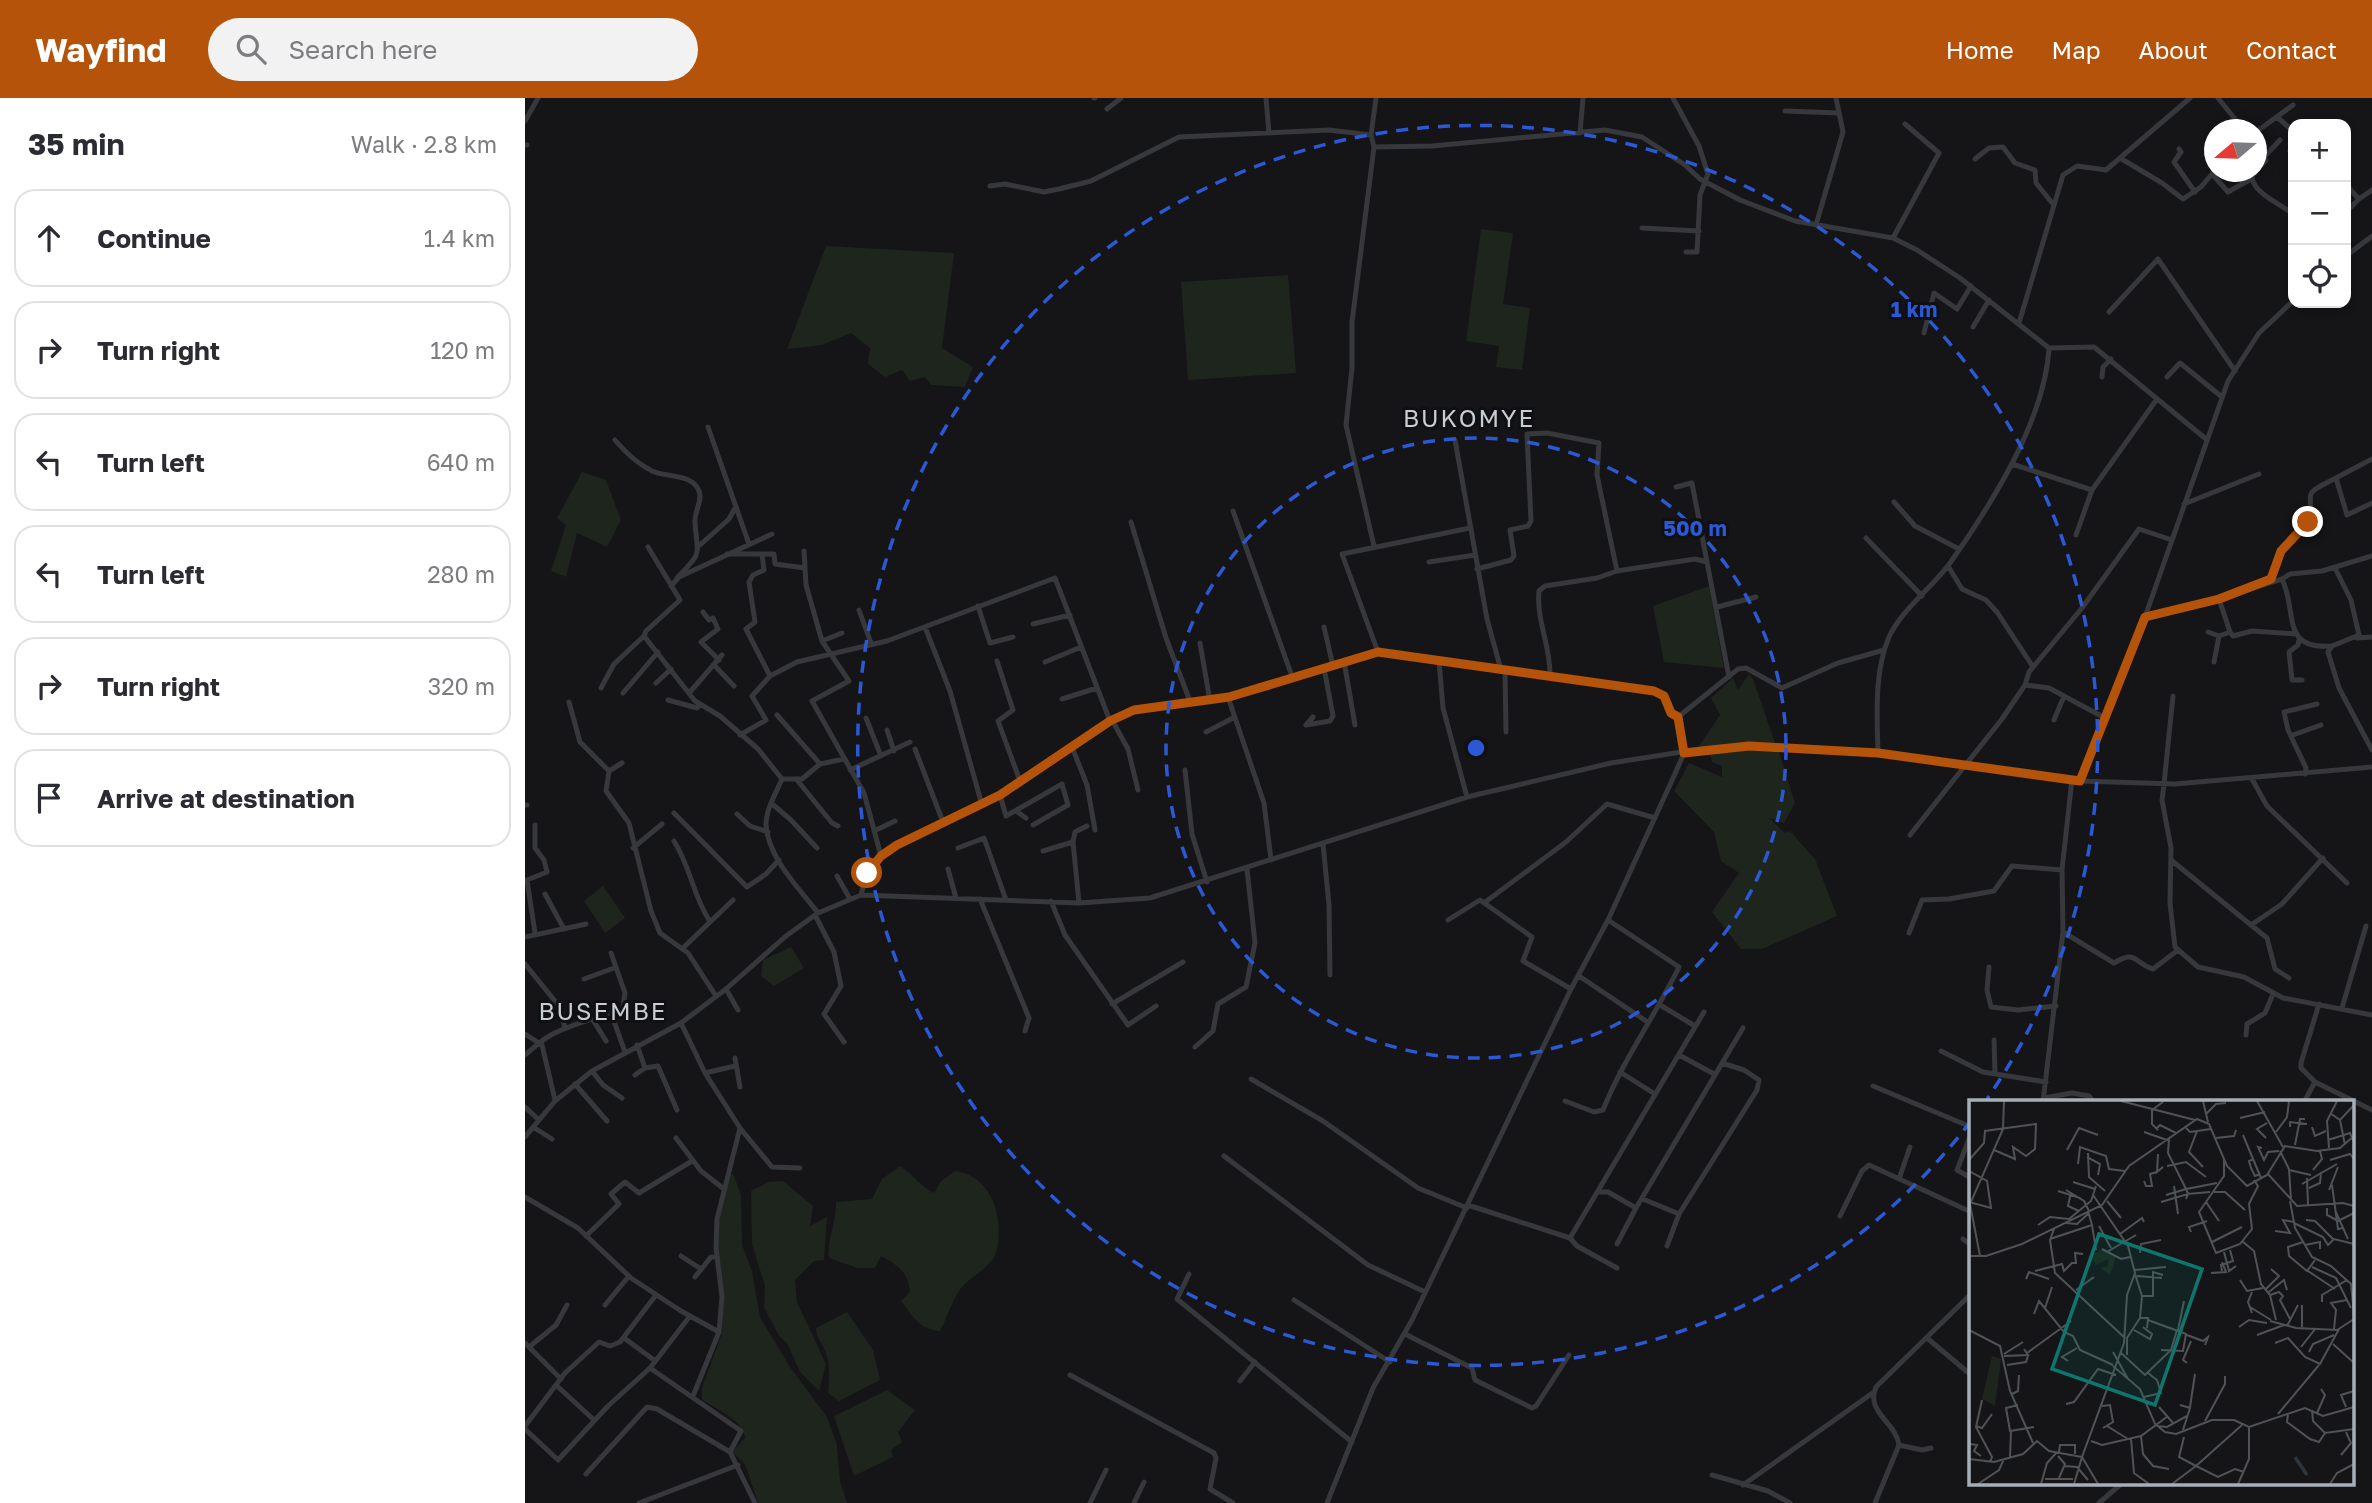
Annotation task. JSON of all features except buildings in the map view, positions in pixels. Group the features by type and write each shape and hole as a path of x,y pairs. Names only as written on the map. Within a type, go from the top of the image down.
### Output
{"street":[{"path":"525,121 538,98"},
{"path":"1107,109 1121,98"},
{"path":"1266,98 1269,133"},
{"path":"1374,546 1346,425 1352,368 1352,322 1374,147 1371,135 1376,98"},
{"path":"1580,133 1583,98"},
{"path":"1673,98 1699,146 1708,174 1700,195 1697,252 1686,252"},
{"path":"1816,225 1843,132 1836,98"},
{"path":"2018,323 2063,175 2071,168 2102,171 2190,98"},
{"path":"2218,98 2235,119"},
{"path":"2267,124 2293,105"},
{"path":"1785,111 1839,113"},
{"path":"2277,117 2288,127"},
{"path":"1893,239 1939,153 1905,124"},
{"path":"990,186 1005,184 1052,191 1091,181 1179,137 1329,130 1371,135"},
{"path":"1374,147 1432,146 1605,130 1642,137 1668,152 1705,182 1740,200 1816,225 1893,239 1971,286 2049,348 2094,347 2206,439"},
{"path":"2267,154 2280,140"},
{"path":"1975,159 1989,148 2003,147 2015,163 2035,170 2036,183 2053,204"},
{"path":"2179,149 2181,153 2174,162 2195,192"},
{"path":"2120,158 2169,187 2181,199 2195,192 2204,182"},
{"path":"2219,182 2228,192 2246,182"},
{"path":"2253,182 2260,192 2288,211"},
{"path":"2351,190 2359,199"},
{"path":"2351,207 2372,190"},
{"path":"1642,228 1699,231"},
{"path":"2351,252 2372,236"},
{"path":"2109,312 2158,260 2235,371"},
{"path":"1924,333 1934,293 1957,309 1971,286"},
{"path":"1973,327 1989,300"},
{"path":"2080,781 2145,617 2222,397 2259,333 2288,307"},
{"path":"1878,753 1877,709 1884,650 1891,634 1948,566 2012,464 2041,393 2049,348"},
{"path":"2102,377 2103,367 2111,359"},
{"path":"2167,377 2180,363 2222,397"},
{"path":"2076,535 2092,490 2157,399"},
{"path":"699,545 729,519 737,503 708,427"},
{"path":"1477,569 1511,560 1514,556 1510,530 1528,526 1531,521 1526,442 1527,434 1532,432 1599,443 1597,475 1617,571"},
{"path":"615,440 630,456 648,468 685,478 699,489 695,524 699,545 693,563 671,586"},
{"path":"1455,440 1477,569 1503,670 1506,732"},
{"path":"2145,617 2219,599 2271,579 2281,551 2308,522 2308,496 2311,491 2372,459"},
{"path":"2012,464 2092,490"},
{"path":"2184,504 2259,474"},
{"path":"2336,478 2347,515 2372,503"},
{"path":"1676,486 1692,483 1730,677"},
{"path":"1894,502 1915,526 1959,549"},
{"path":"735,508 749,544"},
{"path":"1233,511 1293,679"},
{"path":"1131,522 1165,638 1191,704"},
{"path":"1378,652 1342,554 1470,528"},
{"path":"1910,835 2025,685 2033,667 2082,608 2139,529 2172,540"},
{"path":"677,578 772,534"},
{"path":"1866,538 1922,596"},
{"path":"601,688 614,664 680,600 649,547"},
{"path":"804,551 806,585 821,641 849,681 812,701 864,793 881,856"},
{"path":"727,554 774,554 775,564 805,568"},
{"path":"762,554 764,570 753,575 749,582 755,622 746,629 770,676"},
{"path":"1429,562 1475,555"},
{"path":"2263,583 2282,579 2290,574 2335,568 2372,556"},
{"path":"1550,676 1551,658 1539,611 1539,591 1545,586 1695,559 1707,562"},
{"path":"1948,566 1962,589 1986,600 1997,612 2033,667"},
{"path":"2335,568 2351,600 2359,635 2357,638"},
{"path":"740,735 766,720 752,696 770,676 797,662 887,641 1055,578 1097,688 1128,749 1139,790"},
{"path":"2282,579 2298,637 2298,645 2289,652 2292,680 2302,680"},
{"path":"1717,607 1756,597"},
{"path":"2219,599 2233,636 2252,631 2298,637 2304,645 2330,649 2357,638 2372,637"},
{"path":"978,606 990,643 1013,637"},
{"path":"859,610 871,643"},
{"path":"703,612 709,620 713,618 718,629 701,642 718,660 734,686"},
{"path":"1033,624 1070,615"},
{"path":"925,627 950,691 982,805"},
{"path":"1324,627 1333,666"},
{"path":"2208,632 2219,636 2230,632"},
{"path":"821,641 842,633"},
{"path":"644,636 699,705 720,716 768,758 782,779"},
{"path":"2214,662 2219,636"},
{"path":"1199,643 1210,701"},
{"path":"1045,662 1081,647"},
{"path":"2330,649 2339,688 2372,750"},
{"path":"1678,717 1738,669 1746,668 1782,688 1790,687 1838,663 1884,650"},
{"path":"623,693 658,652"},
{"path":"861,895 867,873 881,856 1000,795 1111,720 1134,710 1229,697 1378,652 1654,691 1664,696 1671,713 1678,717"},
{"path":"690,692 718,660"},
{"path":"997,661 1013,710 998,721 1020,781"},
{"path":"1439,661 1443,708 1467,797"},
{"path":"1344,662 1355,725"},
{"path":"1313,717 1305,725 1330,721 1333,716 1324,668"},
{"path":"656,683 671,669"},
{"path":"2025,685 2049,688 2105,718"},
{"path":"1062,699 1097,688"},
{"path":"2054,720 2064,696"},
{"path":"2173,696 2162,800 2171,860 2170,903 2175,947 2198,967 2244,977 2273,994 2372,1015"},
{"path":"1229,697 1267,817 1271,860"},
{"path":"669,701 697,708 699,705"},
{"path":"569,702 580,742 609,771"},
{"path":"2305,774 2306,768 2288,730 2284,712 2317,704"},
{"path":"777,715 820,764"},
{"path":"1206,732 1235,717"},
{"path":"1328,1503 1373,1388 1405,1334 1468,1206 1571,989 1608,920 1684,753 1678,717"},
{"path":"866,718 881,756"},
{"path":"2293,736 2321,725"},
{"path":"887,730 894,751"},
{"path":"850,771 910,742"},
{"path":"525,1137 555,1101 593,1070 681,1023 726,989 786,936 817,914 861,895 1079,903 1150,898 1467,797 1611,763 1749,746 1878,753 2080,781 2164,784 2252,779 2372,767"},
{"path":"1072,747 1087,785 1095,830"},
{"path":"915,749 943,822"},
{"path":"782,779 797,780 820,764 844,760"},
{"path":"622,763 609,771 606,791 627,818 654,922 666,940 683,948 716,996"},
{"path":"1185,770 1192,834 1207,882"},
{"path":"782,779 771,803 766,823 768,832 779,860 817,914 834,951 841,986 824,1014 843,1042"},
{"path":"2072,779 2062,870 2063,932 2044,1100 2072,1093 2089,1096 2092,1100"},
{"path":"2252,779 2267,806 2347,883"},
{"path":"797,780 832,824 838,826"},
{"path":"1000,795 1006,816 1039,794 1062,784 1068,805 1033,825"},
{"path":"771,803 817,848"},
{"path":"1484,903 1566,842 1607,804 1655,818"},
{"path":"1016,811 1026,818"},
{"path":"674,813 747,887 767,874 779,860"},
{"path":"737,814 750,826 768,832"},
{"path":"874,831 895,821"},
{"path":"633,848 662,824"},
{"path":"535,825 535,848 544,860 547,872 527,880 535,933"},
{"path":"1079,903 1073,842 1076,832 1087,826"},
{"path":"958,848 984,838 1006,900"},
{"path":"674,841 685,861 699,905 709,920"},
{"path":"1043,851 1073,842"},
{"path":"1323,844 1329,905 1331,975"},
{"path":"2251,925 2282,904 2323,858"},
{"path":"2171,860 2267,939 2275,969 2289,978"},
{"path":"1909,933 1922,900 1949,899 1994,891 2012,866 2062,870"},
{"path":"948,869 955,898"},
{"path":"1195,1047 1213,1031 1218,1004 1246,987 1255,943 1247,869"},
{"path":"837,876 850,899"},
{"path":"545,894 564,929"},
{"path":"980,899 1029,1018 1025,1031"},
{"path":"683,948 709,920 733,900"},
{"path":"1051,901 1065,935 1128,1025 1156,1006"},
{"path":"1448,920 1476,901 1484,903 1532,937 1523,961 1571,989"},
{"path":"1565,1101 1599,1112 1603,1110 1646,1021 1660,1005 1679,967 1608,920"},
{"path":"525,937 586,924"},
{"path":"2342,1008 2366,926"},
{"path":"2063,932 2103,959 2114,963 2126,956 2136,957 2153,969 2178,950"},
{"path":"525,1055 542,1045 547,1037 565,1028 623,1008 625,993 614,968 611,953"},
{"path":"1112,1004 1183,962"},
{"path":"525,964 559,1006 565,1028"},
{"path":"1989,967 1987,990 1991,1007 2018,1010 2056,1006"},
{"path":"585,979 614,968"},
{"path":"1579,976 1646,1021"},
{"path":"726,989 738,1010"},
{"path":"2246,1035 2247,1024 2265,1013 2273,994"},
{"path":"2319,1004 2301,1068 2315,1082 2352,1100"},
{"path":"1660,1005 1696,1026"},
{"path":"1570,1238 1704,1012"},
{"path":"611,1013 625,1052"},
{"path":"593,1020 606,1041"},
{"path":"681,1023 705,1073 740,1128 772,1167 800,1168"},
{"path":"1618,1244 1636,1208 1743,1028"},
{"path":"525,1034 542,1045 555,1101"},
{"path":"1994,1040 1995,1073"},
{"path":"637,1045 645,1068"},
{"path":"1941,1052 1983,1072 2046,1082"},
{"path":"1679,1055 1714,1074"},
{"path":"705,1073 735,1062 740,1087"},
{"path":"1667,1246 1679,1214 1757,1090 1759,1080 1744,1070 1722,1063"},
{"path":"635,1075 645,1068 658,1066 677,1110"},
{"path":"593,1070 603,1085 622,1098"},
{"path":"1620,1072 1655,1094"},
{"path":"1251,1079 1323,1121 1418,1188 1570,1238 1577,1247 1618,1268"},
{"path":"2305,1100 2315,1082"},
{"path":"575,1084 607,1121"},
{"path":"1873,1086 1969,1126"},
{"path":"2354,1101 2372,1110"},
{"path":"525,1107 539,1119"},
{"path":"533,1127 552,1139"},
{"path":"693,1396 719,1332 722,1297 716,1219 740,1128"},
{"path":"676,1138 692,1161 724,1189"},
{"path":"1969,1140 1957,1170 1969,1177"},
{"path":"1899,1179 1910,1147"},
{"path":"1224,1156 1368,1265 1425,1292"},
{"path":"586,1237 619,1204 611,1194 625,1182 639,1193 692,1161"},
{"path":"1840,1216 1865,1166 1969,1211"},
{"path":"1599,1192 1608,1192 1636,1208"},
{"path":"525,1197 579,1228 629,1276 656,1295 719,1332"},
{"path":"1643,1199 1679,1214"},
{"path":"1963,1239 1969,1244"},
{"path":"681,1256 702,1269"},
{"path":"695,1277 711,1257 717,1257"},
{"path":"1189,1274 1177,1299 1352,1442"},
{"path":"605,1305 629,1276"},
{"path":"656,1295 624,1338 610,1346 599,1342 561,1379 525,1427 558,1460 594,1420 650,1368 690,1317"},
{"path":"1742,1485 1874,1392 1969,1296"},
{"path":"1294,1300 1390,1362"},
{"path":"561,1379 527,1345 556,1325 568,1305"},
{"path":"1405,1334 1472,1368 1475,1380 1532,1408 1569,1356"},
{"path":"624,1338 654,1360"},
{"path":"1927,1338 1969,1373"},
{"path":"1240,1381 1255,1362"},
{"path":"650,1368 741,1431 730,1452"},
{"path":"1070,1375 1213,1453 1216,1458 1210,1489 1233,1503"},
{"path":"556,1385 594,1420"},
{"path":"1874,1392 1875,1407 1899,1445 1921,1450 1931,1448"},
{"path":"586,1474 647,1407 657,1409 730,1452 755,1503"},
{"path":"1875,1503 1899,1445"},
{"path":"639,1503 738,1465"},
{"path":"1090,1503 1106,1470"},
{"path":"1712,1475 1768,1491 1790,1503"},
{"path":"1134,1503 1144,1482"},
{"path":"2099,1503 2119,1486"}],"shaded area":[{"path":"1481,229 1513,233 1503,304 1530,308 1522,370 1496,367 1499,346 1466,341"},
{"path":"826,246 954,253 942,348 973,367 965,387 931,385 925,377 910,381 902,370 885,377 868,364 870,348 851,333 822,345 787,349"},
{"path":"1288,275 1296,373 1188,380 1181,282"},
{"path":"582,472 606,480 621,520 607,547 577,533 566,577 551,571 566,525 557,518"},
{"path":"1709,586 1724,668 1664,662 1653,606"},
{"path":"1749,674 1775,743 1699,746 1720,715 1711,698 1733,678 1738,690"},
{"path":"1778,749 1795,803 1784,823 1769,818 1785,833 1790,831 1815,859 1837,916 1762,949 1741,949 1712,912 1739,873 1721,861 1714,832 1674,791 1689,763 1722,777 1722,766 1712,762 1710,751"},
{"path":"603,886 625,918 605,933 584,901"},
{"path":"791,947 804,968 774,986 761,976 763,960"},
{"path":"900,1166 934,1193 941,1181 955,1171 968,1175 979,1181 987,1190 997,1214 999,1227 996,1253 959,1291 940,1331 921,1325 901,1301 910,1292 909,1285 901,1270 892,1263 881,1256 875,1268 858,1268 829,1258 836,1202 872,1199 882,1179"},
{"path":"727,1170 734,1176 741,1195 742,1245 752,1271 760,1317 790,1367 827,1417 837,1445 840,1481 847,1503 758,1503 745,1464 732,1452 745,1438 740,1426 702,1400 702,1388 722,1333 723,1295 716,1238"},
{"path":"783,1181 813,1206 810,1226 827,1217 824,1260 814,1261 795,1280 797,1302 826,1364 819,1391 800,1372 787,1343 779,1336 764,1307 765,1286 752,1244 751,1191 769,1182"},
{"path":"847,1312 873,1350 880,1380 839,1401 828,1393 828,1362 816,1328"},
{"path":"887,1390 915,1410 898,1432 902,1442 891,1450 893,1457 854,1476 834,1416"}],"district":[{"name":"BUKOMYE","path":"1469,419"},
{"name":"BUSEMBE","path":"603,1012"}],"route":[{"path":"867,873 881,856 897,845 1000,795 1110,721 1134,710 1210,701 1267,688 1378,652 1654,691 1664,696 1671,713 1678,717 1684,753 1707,748 1749,746 1878,753 2080,781 2145,617 2219,599 2271,579 2281,551 2308,522"}]}
